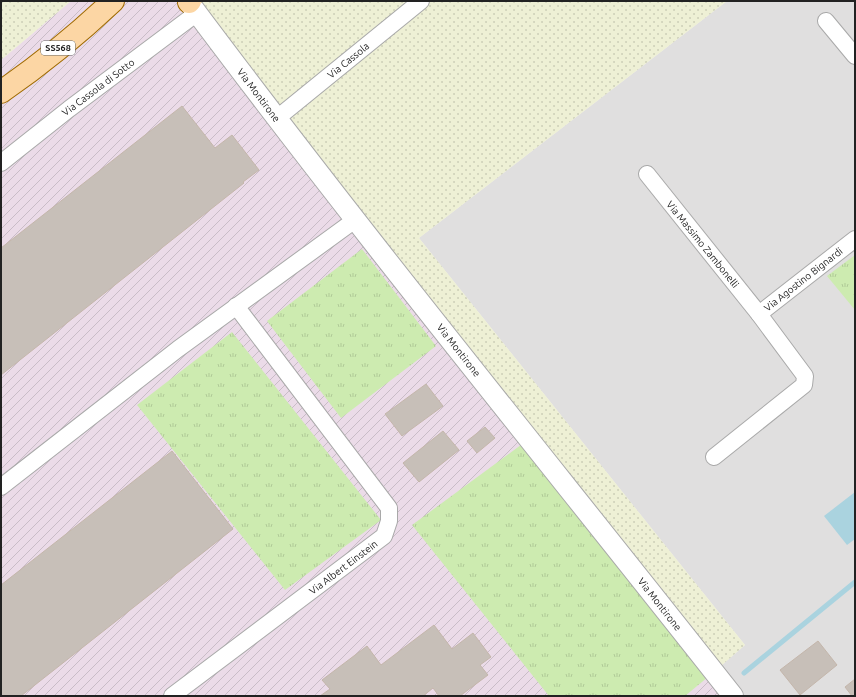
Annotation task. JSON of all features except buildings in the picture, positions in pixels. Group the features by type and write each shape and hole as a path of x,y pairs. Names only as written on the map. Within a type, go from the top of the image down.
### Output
{"main road":[{"name":"SS568","path":"1,92 50,56 113,1"}],"street":[{"name":"Via Cassola","path":"276,119 420,1"},
{"name":"Via Montirone","path":"191,4 276,119 355,220 733,696"},
{"name":"Via Cassola di Sotto","path":"1,163 69,109 191,4"},
{"path":"826,21 855,56"},
{"name":"Via Massimo Zambonelli","path":"647,174 759,314"},
{"path":"1,487 178,349 355,220"},
{"name":"Via Agostino Bignardi","path":"714,457 804,385 805,376 759,314 855,238"},
{"name":"Via Albert Einstein","path":"172,696 384,536 390,521 389,508 236,306"}],"shaded area":[{"path":"71,1 190,1 733,696 1,696 1,60"},
{"path":"727,1 855,1 855,696 733,696 714,672 745,645 419,238"}],"green space":[{"path":"1,1 71,1 1,60"},
{"path":"190,1 727,1 419,238 745,645 714,672"},
{"path":"362,249 436,346 341,418 267,321"},
{"path":"855,255 855,310 827,276"},
{"path":"232,332 381,520 285,590 137,405"},
{"path":"529,439 714,672 685,696 549,696 412,525"}],"water":[{"path":"855,492 855,539 847,545 824,516"}],"waterway":[{"path":"744,673 855,582"}]}
